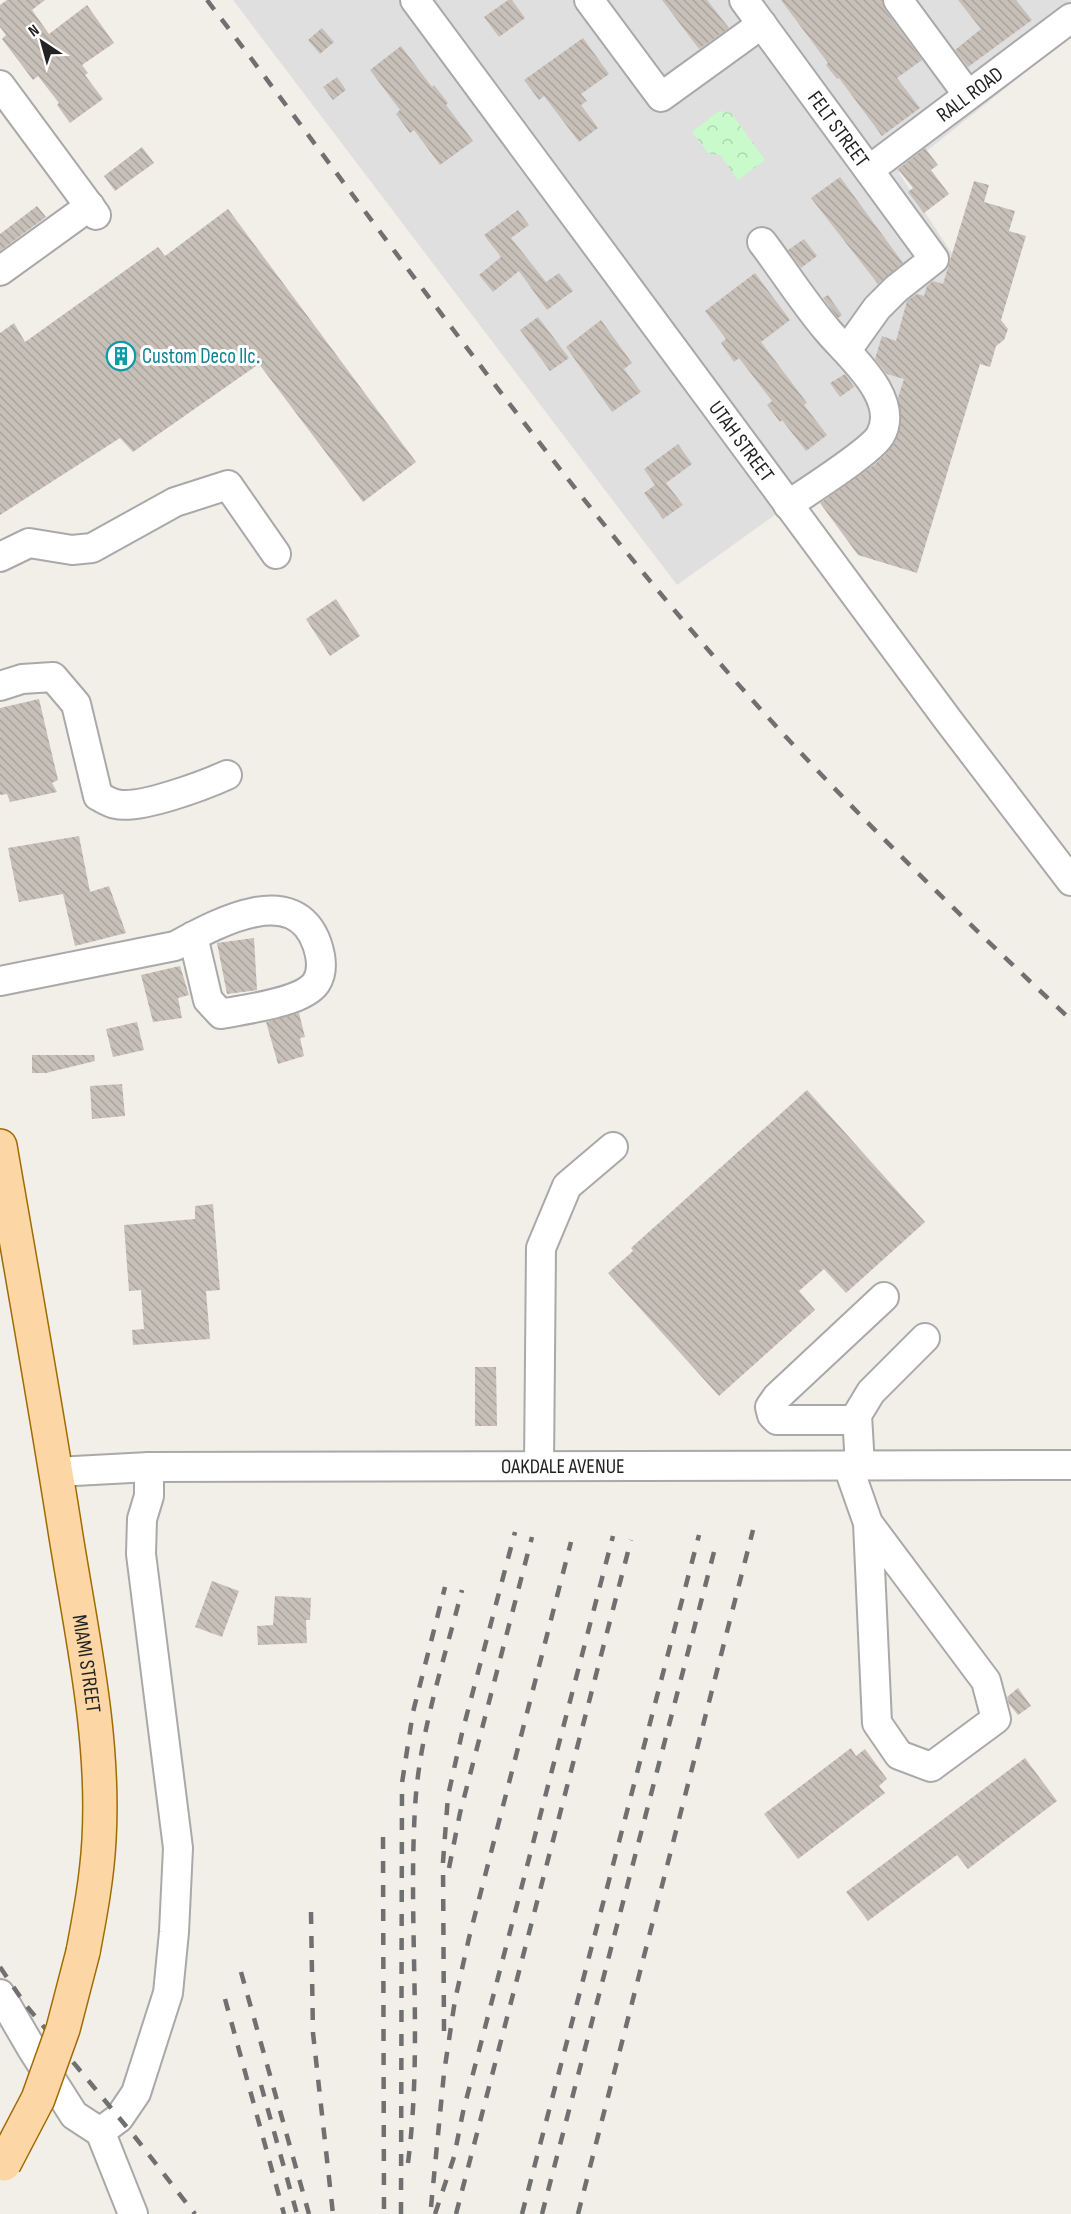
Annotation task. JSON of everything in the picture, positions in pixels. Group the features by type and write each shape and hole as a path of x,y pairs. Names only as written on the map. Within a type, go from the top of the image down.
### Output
{"main road":[{"name":"MIAMI STREET","path":"0,1146 89,1677 98,1747 99,1839 94,1888 83,1952 63,2029 38,2099 2,2168"}],"street":[{"name":"UTAH STREET","path":"415,0 948,720 1071,881"},
{"path":"589,0 661,97 762,24"},
{"name":"FELT STREET","path":"744,0 934,259 877,308 847,350"},
{"path":"898,0 968,95"},
{"name":"RALL ROAD","path":"869,170 1071,18"},
{"path":"0,84 93,211 0,271"},
{"path":"762,242 828,331 864,371 879,393 884,407 884,422 880,435 867,449 788,505"},
{"path":"0,557 29,543 72,550 92,548 175,502 228,485 276,554"},
{"path":"0,686 22,680 53,677 76,704 98,796 118,805 192,790 227,775"},
{"path":"0,981 175,946 194,936 243,913 269,910 293,915 313,932 323,960 316,984 292,999 221,1014 208,1000 194,936"},
{"path":"539,1466 541,1248 567,1186 613,1147"},
{"path":"856,1420 777,1420 772,1415 770,1407 777,1397 884,1297"},
{"path":"868,1523 986,1681 996,1719 931,1767 899,1755 877,1723 868,1523 854,1466 857,1415 871,1392 925,1338"},
{"name":"OAKDALE AVENUE","path":"56,1472 150,1467 1071,1465"},
{"path":"100,2131 119,2118 136,2093 168,1993 174,1932 178,1848 141,1554 142,1519 149,1496 150,1467"},
{"path":"0,1994 74,2115 100,2131 133,2214"}],"shaded area":[{"path":"233,0 1071,0 1071,36 899,173 953,255 898,427 677,585"}],"green space":[{"path":"719,111 731,113 765,160 738,180 720,155 708,153 692,132"}],"building":[{"path":"7,0 45,0 32,10 49,34 87,5 114,43 82,65 88,73 85,75 103,99 70,123 57,105 59,103 38,76 33,80 2,39 6,35 0,27 0,5"},
{"path":"508,0 512,0 525,18 499,37 484,17"},
{"path":"662,0 707,0 729,28 699,49"},
{"path":"781,0 882,0 885,10 922,60 897,78 920,108 882,136 839,78 837,79 826,65 828,63"},
{"path":"958,0 1016,0 1032,20 968,67 955,50 981,29"},
{"path":"322,28 334,42 320,54 308,40"},
{"path":"583,38 609,74 581,94 587,101 581,105 598,128 579,142 544,96 539,100 524,80"},
{"path":"401,46 432,87 434,85 448,103 446,105 473,141 440,165 414,130 410,133 396,114 400,110 370,70"},
{"path":"337,77 346,90 333,100 323,87"},
{"path":"142,147 154,163 115,191 104,176"},
{"path":"925,148 938,165 931,170 949,194 924,213 908,192 913,188 898,169"},
{"path":"840,177 903,263 878,284 811,198"},
{"path":"974,181 989,185 984,202 1015,211 1009,231 1026,236 1001,320 1008,329 1004,340 996,346 990,367 980,364 917,573 858,555 820,503 874,465 895,442 901,421 898,398 904,379 887,374 875,359 882,336 896,341 907,301 917,294 924,296 927,286 933,281 943,284"},
{"path":"37,206 46,217 0,251 0,234"},
{"name":"Custom Deco llc.","path":"228,209 416,462 363,502 259,364 133,452 120,438 0,515 0,333 14,323 25,342 158,247 165,256"},
{"path":"518,210 529,225 511,238 546,282 559,273 573,291 547,310 519,271 493,292 479,275 501,257 484,235"},
{"path":"804,239 817,256 801,268 788,250"},
{"path":"755,273 790,320 761,342 807,403 804,405 827,435 806,451 767,405 772,401 739,358 734,362 721,343 726,339 705,311"},
{"path":"828,295 842,315 838,318 823,298"},
{"path":"538,317 569,358 550,371 520,330"},
{"path":"601,320 632,363 624,369 641,392 612,412 566,347"},
{"path":"845,374 854,387 840,397 830,383"},
{"path":"678,444 692,464 666,483 683,505 663,519 644,493 655,485 644,469"},
{"path":"336,599 360,636 330,656 306,619"},
{"path":"39,699 58,780 52,783 57,792 10,802 7,794 0,795 0,708"},
{"path":"79,836 90,892 109,886 126,933 75,946 63,894 19,902 8,848"},
{"path":"254,938 257,990 227,994 217,943"},
{"path":"180,966 189,995 178,998 182,1018 153,1022 141,975"},
{"path":"299,1013 305,1037 300,1038 304,1056 278,1064 266,1022"},
{"path":"137,1022 144,1050 113,1057 106,1029"},
{"path":"32,1055 94,1055 95,1061 46,1073 32,1073"},
{"path":"122,1084 125,1116 92,1119 90,1086"},
{"path":"807,1090 925,1222 846,1293 824,1269 799,1291 815,1310 719,1396 608,1273 633,1251 631,1248"},
{"path":"213,1204 220,1290 206,1291 210,1339 133,1345 132,1330 144,1329 141,1290 129,1291 124,1225 195,1219 195,1206"},
{"path":"475,1367 496,1367 497,1426 475,1426"},
{"path":"212,1581 239,1591 222,1637 195,1627"},
{"path":"275,1596 311,1598 310,1620 306,1620 307,1643 258,1645 257,1626 273,1625"},
{"path":"1018,1688 1031,1706 1018,1715 1009,1704 1007,1697"},
{"path":"851,1748 856,1756 865,1749 887,1779 879,1786 885,1793 798,1859 764,1814"},
{"path":"1025,1758 1057,1801 968,1869 957,1855 868,1921 846,1892"}],"railway":[{"path":"207,0 512,407 575,488 704,645 836,790 1071,1020"},
{"path":"578,2214 753,1530"},
{"path":"444,2031 443,1862 448,1796 462,1733 515,1532"},
{"path":"522,2214 699,1535"},
{"path":"435,2214 454,2157 463,2112 613,1536"},
{"path":"449,1868 460,1813 532,1537"},
{"path":"456,2214 631,1540"},
{"path":"431,2207 444,2073 455,2000 571,1542"},
{"path":"542,2214 715,1548"},
{"path":"401,2214 402,1783 413,1712 445,1587"},
{"path":"408,2163 414,2074 413,1852 417,1780 433,1698 462,1590"},
{"path":"383,1837 384,2214"},
{"path":"311,1912 313,2033 333,2214"},
{"path":"0,1967 25,2004 135,2137 195,2214"},
{"path":"241,1972 309,2214"},
{"path":"225,1999 284,2214"},
{"path":"261,2085 297,2214"}],"place":[{"name":"Custom Deco llc.","path":"121,356"}]}
